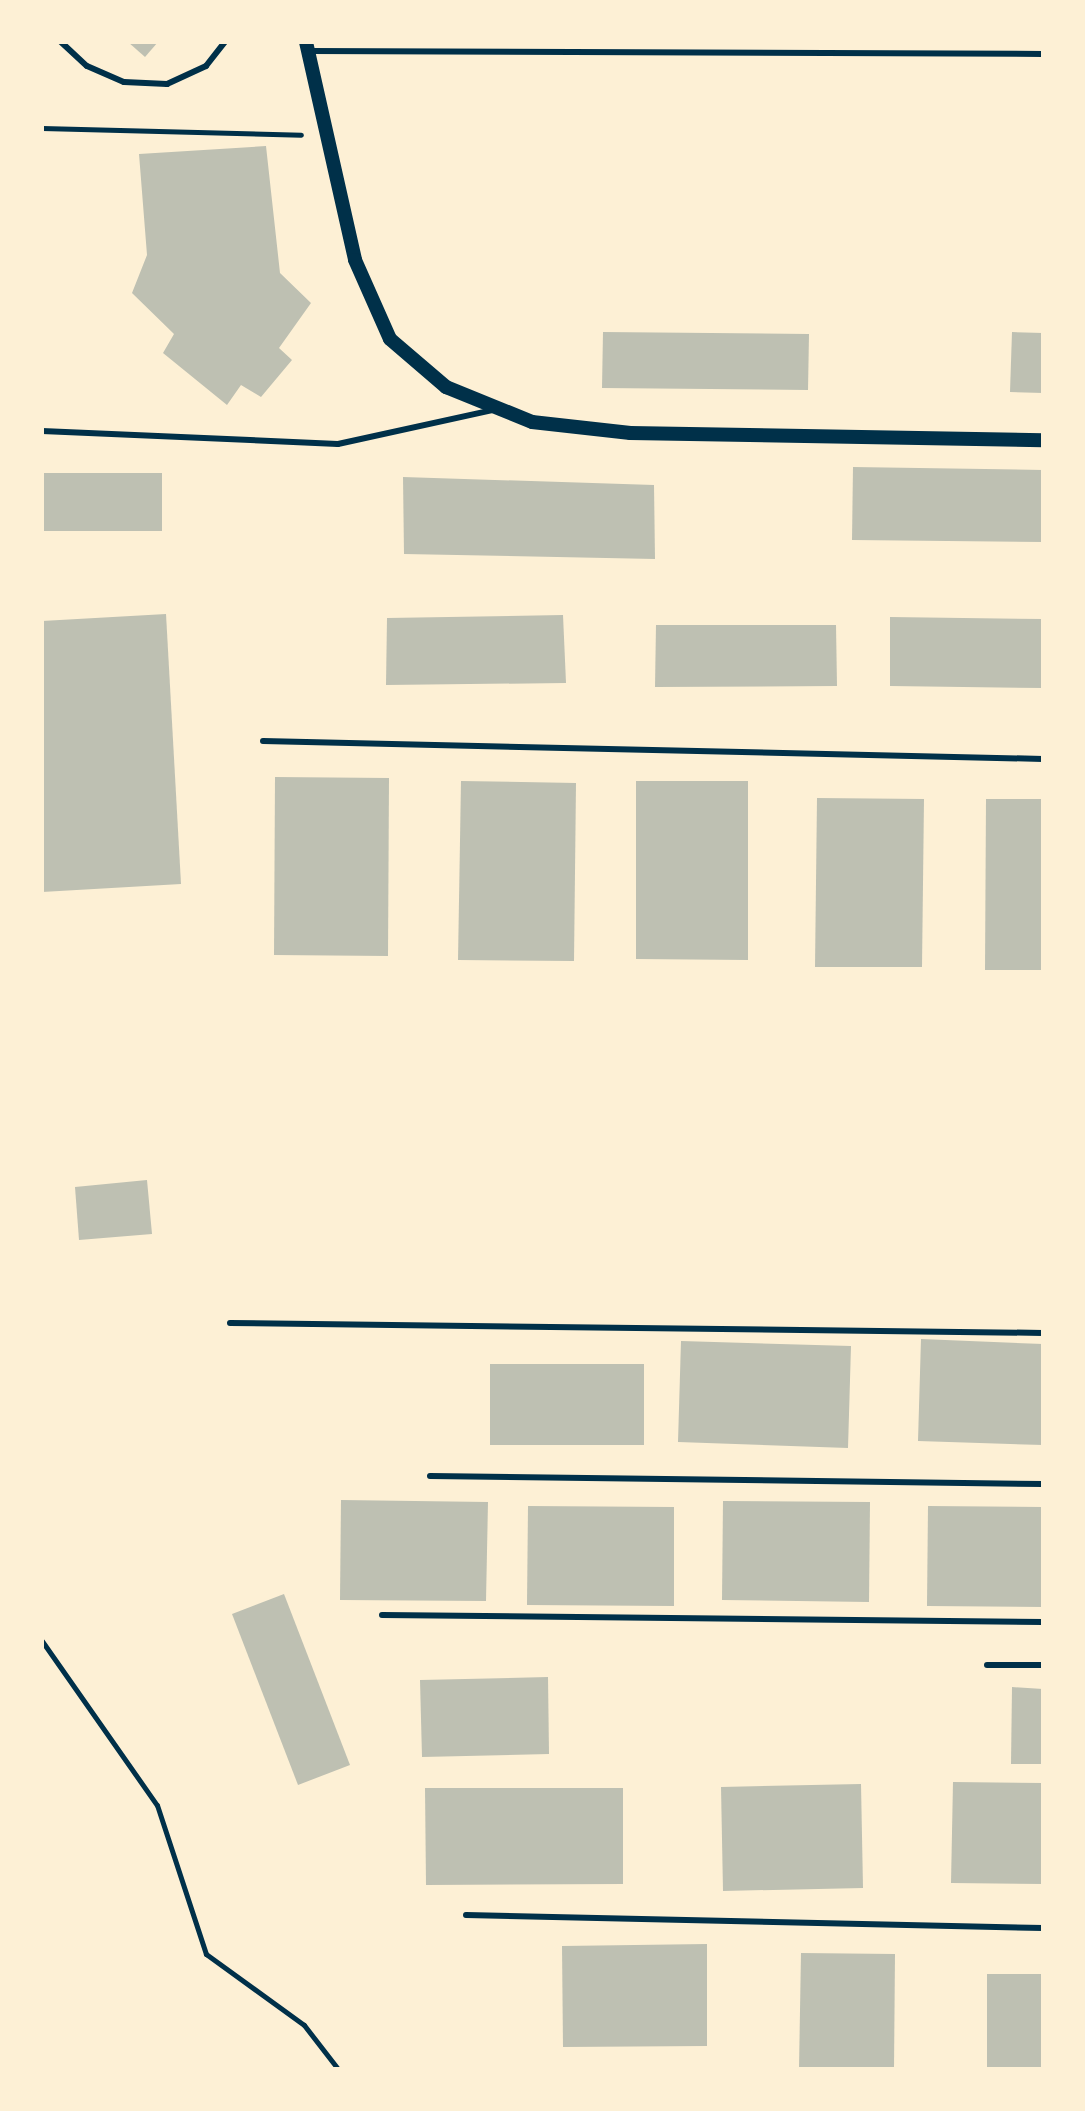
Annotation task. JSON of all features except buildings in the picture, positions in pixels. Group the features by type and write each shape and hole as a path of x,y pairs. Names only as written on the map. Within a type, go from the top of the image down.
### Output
{"street":[{"path":"307,47 323,136 355,260 390,339 446,387 532,422 630,433 1043,440"}],"lane":[{"path":"61,42 87,66 124,82 167,84 206,66 225,42"},
{"path":"307,47 1043,54"},
{"path":"42,431 338,444 499,408"},
{"path":"263,741 1043,759"},
{"path":"230,1323 1043,1333"},
{"path":"430,1476 1043,1484"},
{"path":"382,1615 1043,1622"},
{"path":"987,1665 1043,1665"},
{"path":"466,1915 1043,1928"}],"path":[{"path":"42,128 323,136"},
{"path":"42,1641 157,1805 206,1954 304,2025 338,2069"}]}
